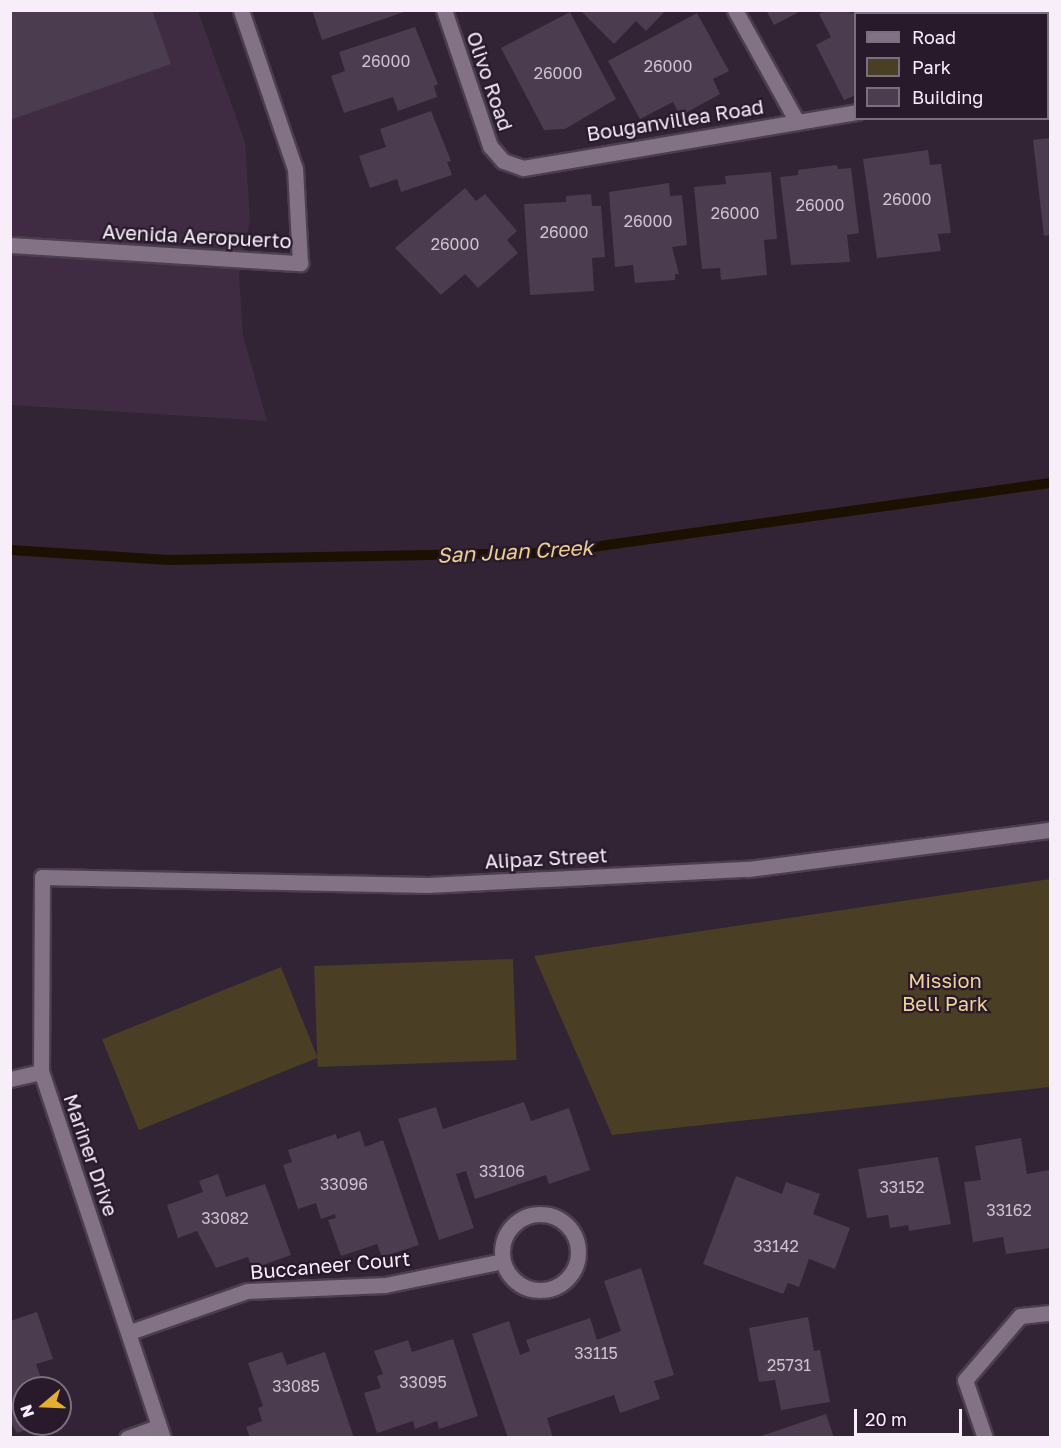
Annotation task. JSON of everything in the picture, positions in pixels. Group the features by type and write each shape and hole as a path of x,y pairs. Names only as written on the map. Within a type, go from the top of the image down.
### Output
{"street":[{"name":"Avenida Aeropuerto","path":"10,245 300,263 295,169 241,10"},
{"name":"Olivo Road","path":"444,10 480,122 490,146 503,161"},
{"path":"735,10 797,122"},
{"name":"Bouganvillea Road","path":"503,161 523,168 546,166 567,159 854,112"},
{"name":"Alipaz Street","path":"42,877 452,884 748,869 1050,830"},
{"name":"Mariner Drive","path":"42,877 41,1072 130,1332 160,1432"},
{"path":"10,1079 41,1072"},
{"path":"546,1214 560,1220 577,1244 572,1273 548,1290 533,1290 519,1284 508,1275 503,1261 502,1245 508,1232 531,1215 546,1214"},
{"name":"Buccaneer Court","path":"130,1332 247,1292 385,1285 503,1261"},
{"path":"985,1437 964,1380 1020,1316 1050,1313"},
{"path":"127,1437 160,1432"}],"shaded area":[{"path":"10,11 198,11 245,142 250,220 239,275 243,335 267,421 11,405"}],"green space":[{"name":"Mission Bell Park","path":"1050,879 1050,1087 612,1135 534,956"},
{"path":"513,959 517,1060 318,1067 314,966"},
{"path":"281,967 318,1058 139,1130 102,1039"}],"building":[{"path":"10,10 152,10 171,64 10,120"},
{"path":"312,10 406,10 407,11 322,40"},
{"path":"580,10 666,10 646,31 636,21 614,44"},
{"path":"766,10 803,10 774,25"},
{"path":"826,10 854,13 854,96 844,100 816,45 831,37 819,14"},
{"path":"921,10 1015,10 1015,12 921,12"},
{"path":"570,12 616,99 565,129 544,130 501,48"},
{"path":"697,13 729,71 713,79 720,94 680,116 673,102 640,119 608,61"},
{"path":"415,27 438,84 434,86 437,97 398,111 393,97 344,113 331,76 345,71 339,52"},
{"path":"431,111 451,161 447,162 452,175 401,192 397,179 370,188 359,156 386,147 380,129"},
{"path":"1050,138 1050,235 1044,236 1033,140"},
{"path":"928,150 930,165 941,164 951,233 938,234 941,251 877,258 863,159"},
{"path":"837,165 838,169 851,168 859,233 847,235 850,262 791,265 780,177 798,175 798,170"},
{"path":"771,172 777,239 764,240 767,275 721,280 720,268 702,269 694,187 726,184 725,176"},
{"path":"669,183 670,196 682,195 687,245 672,247 679,274 675,274 675,280 635,283 633,265 615,267 609,192"},
{"path":"465,188 476,201 485,194 517,231 507,240 518,253 478,288 465,274 441,295 395,248"},
{"path":"591,194 592,206 601,206 605,257 592,258 594,291 530,295 524,204 566,202 566,196"},
{"path":"524,1102 531,1121 569,1108 590,1170 549,1184 546,1175 475,1199 466,1171 456,1174 474,1228 439,1240 398,1119 436,1107 443,1129"},
{"path":"360,1131 365,1147 383,1140 419,1245 382,1257 377,1244 341,1256 328,1220 336,1218 335,1214 321,1219 316,1203 298,1209 283,1165 292,1162 288,1150 336,1134 337,1139"},
{"path":"1021,1138 1027,1174 1049,1170 1050,1248 1006,1254 1003,1237 973,1242 964,1182 981,1180 975,1146"},
{"path":"938,1157 951,1224 909,1231 908,1225 890,1228 888,1215 867,1218 858,1169"},
{"path":"218,1174 226,1197 265,1184 291,1255 252,1269 248,1257 216,1268 197,1231 178,1238 167,1205 203,1192 199,1181"},
{"path":"736,1176 782,1194 786,1182 820,1194 813,1214 850,1228 835,1269 809,1259 799,1287 788,1283 783,1294 703,1264"},
{"path":"641,1268 674,1375 654,1381 660,1399 620,1413 614,1395 547,1418 553,1438 508,1438 472,1334 509,1321 520,1355 530,1351 526,1340 590,1318 597,1340 621,1331 604,1281"},
{"path":"37,1312 53,1359 36,1364 40,1376 12,1376 12,1424 10,1421 10,1321"},
{"path":"808,1317 814,1351 820,1350 830,1402 781,1410 775,1380 759,1382 749,1328"},
{"path":"453,1339 478,1416 439,1429 437,1421 415,1429 413,1421 377,1433 364,1393 381,1388 377,1376 383,1374 374,1351 408,1340 412,1352"},
{"path":"282,1352 287,1365 325,1352 354,1438 250,1438 246,1427 262,1421 258,1408 263,1406 248,1363"},
{"path":"826,1414 834,1438 758,1438 758,1437"}],"waterway":[{"name":"San Juan Creek","path":"10,550 169,560 550,553 1050,483"}]}
